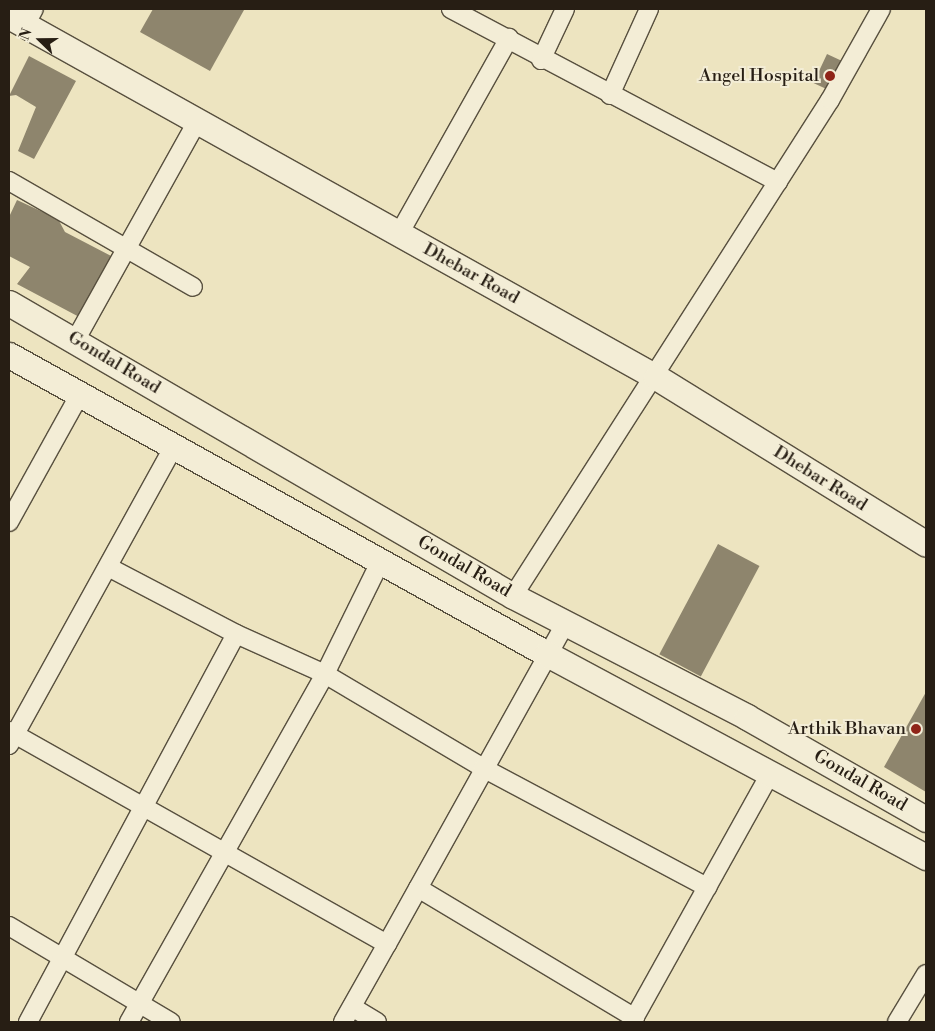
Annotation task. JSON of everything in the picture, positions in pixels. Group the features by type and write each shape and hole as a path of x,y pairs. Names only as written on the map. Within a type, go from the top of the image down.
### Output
{"main road":[{"name":"Dhebar Road","path":"22,17 197,122 656,377 926,544"},
{"name":"Gondal Road","path":"9,303 76,340 513,596 747,716 926,819"},
{"name":"Gondal Road","path":"9,355 173,448 380,560 547,654 926,857"}],"street":[{"path":"452,9 509,38 541,60 778,182"},
{"path":"541,60 565,9"},
{"path":"610,95 648,9"},
{"path":"513,596 656,377 778,182 881,9"},
{"path":"400,234 509,38"},
{"path":"76,340 197,122"},
{"path":"9,181 193,287"},
{"path":"9,522 80,394"},
{"path":"173,448 110,568 11,736 224,850 387,944"},
{"path":"129,1022 224,850 325,674 380,560"},
{"path":"110,568 236,634 325,674 482,768 708,887"},
{"path":"377,1022 347,1015 482,768 566,623"},
{"path":"28,1022 236,634"},
{"path":"418,888 633,1020 770,774"},
{"path":"9,926 141,1002 171,1022"},
{"path":"897,1022 926,974"}],"building":[{"path":"153,9 244,10 210,71 140,32"},
{"path":"827,54 844,62 831,91 813,83"},
{"path":"29,56 76,81 34,159 18,151 36,107 16,95 9,96"},
{"path":"17,200 58,219 65,232 115,258 83,319 17,284 30,267 9,256 9,217"},
{"path":"718,544 759,566 701,676 659,654"},
{"name":"Arthik Bhavan","path":"926,692 926,792 884,767"}],"place":[{"name":"Angel Hospital","path":"830,76"},
{"name":"Arthik Bhavan","path":"916,729"}]}
